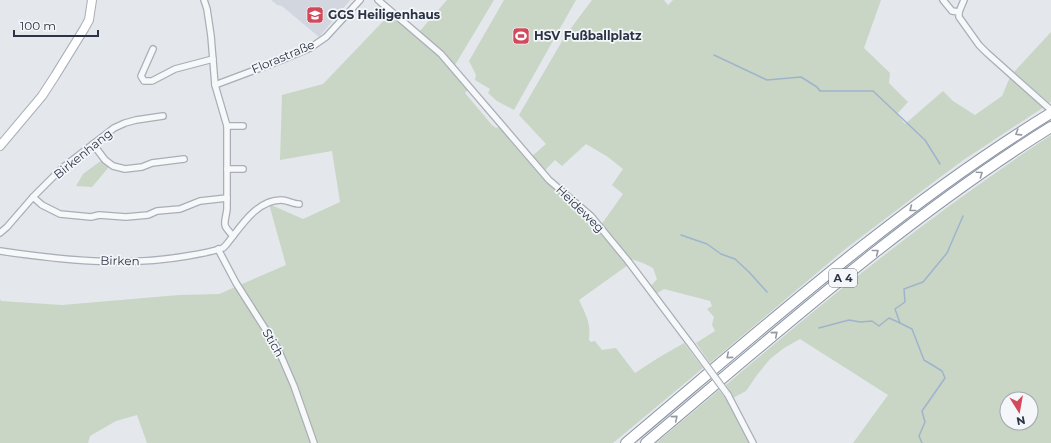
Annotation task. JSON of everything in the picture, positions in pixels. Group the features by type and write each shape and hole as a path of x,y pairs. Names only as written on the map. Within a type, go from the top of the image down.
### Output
{"highway":[{"name":"A 4","path":"626,443 817,283 901,217 1007,140 1051,111"},
{"name":"A 4","path":"646,443 794,318 896,236 946,198 1014,150 1051,127"}],"street":[{"path":"0,146 42,96 56,76 84,29 88,20 92,0"},
{"path":"204,0 207,9 215,85 227,126 227,209 224,224 233,236"},
{"name":"Florastraße","path":"215,85 310,48 326,37 360,0"},
{"name":"Heideweg","path":"378,0 441,54 549,180 591,216 628,261 728,395 753,443"},
{"path":"943,0 952,11 959,12"},
{"path":"964,0 959,12 959,17 979,45 1051,111"},
{"path":"153,49 141,76 144,81 152,81 175,68 213,59"},
{"name":"Birkenhang","path":"0,233 60,169 114,128 125,123 163,116"},
{"path":"227,126 243,126"},
{"path":"92,144 105,160 113,166 125,168 142,167 152,163 184,160"},
{"path":"227,169 243,169"},
{"path":"33,197 42,205 60,214 91,217 98,215 126,217 148,215 157,211 180,209 200,201 227,198"},
{"name":"Birken","path":"0,251 28,255 123,262 173,258 218,249 226,245 252,214 265,204 283,200 292,204 299,204"},
{"name":"Stich","path":"218,249 236,283 278,349 294,386 314,443"}],"shaded area":[{"name":"GGS Heiligenhaus","path":"271,0 350,0 319,37 282,6 277,5"}],"green space":[{"path":"447,0 494,0 455,65 435,45 419,32"},
{"name":"HSV Fußballplatz","path":"504,0 576,0 514,110 497,101 488,93 490,89 475,80 476,75 469,61"},
{"path":"592,0 664,0 668,5 673,0 881,0 864,48 890,73 889,83 908,102 897,114 905,124 943,91 953,101 975,115 1002,96 1010,77 1044,107 962,161 844,250 710,363 696,343 715,331 712,325 714,317 707,309 712,306 710,301 664,289 656,294 651,286 657,279 653,268 628,258 601,225 623,194 612,185 623,169 608,157 586,144 562,166 555,160 544,171 531,157 546,144 519,115 565,36"},
{"path":"390,14 416,35 450,67 468,89 465,93 492,125 496,128 500,126 541,176 589,219 628,265 579,300 589,324 589,340 591,342 595,341 602,350 616,348 635,373 684,343 703,368 613,443 147,443 137,415 116,421 90,436 88,443 0,443 0,299 1,301 62,305 179,295 219,294 286,265 269,204 303,219 340,202 332,151 280,160 282,95 323,84"},
{"path":"1051,32 1051,102 1049,103 1014,72"},
{"path":"1051,135 1051,443 853,443 888,395 800,339 784,348 770,359 746,391 733,398 726,385 844,287 967,193"},
{"path":"102,160 109,167 92,187 76,186 83,174"},
{"path":"719,390 729,403 750,443 656,443"}],"waterway":[{"path":"714,55 767,80 801,77 817,87 820,91 873,91 925,140 940,164"},
{"path":"922,443 919,436 925,422 922,411 945,378 942,371 924,360 912,329 900,323 895,309 905,302 904,289 923,282 947,253 963,216"},
{"path":"681,235 707,244 721,254 735,259 767,292"},
{"path":"819,328 849,320 860,322 872,321 879,326 889,318 900,323"}],"place":[{"name":"GGS Heiligenhaus","path":"315,15"},
{"name":"HSV Fußballplatz","path":"521,36"}]}
